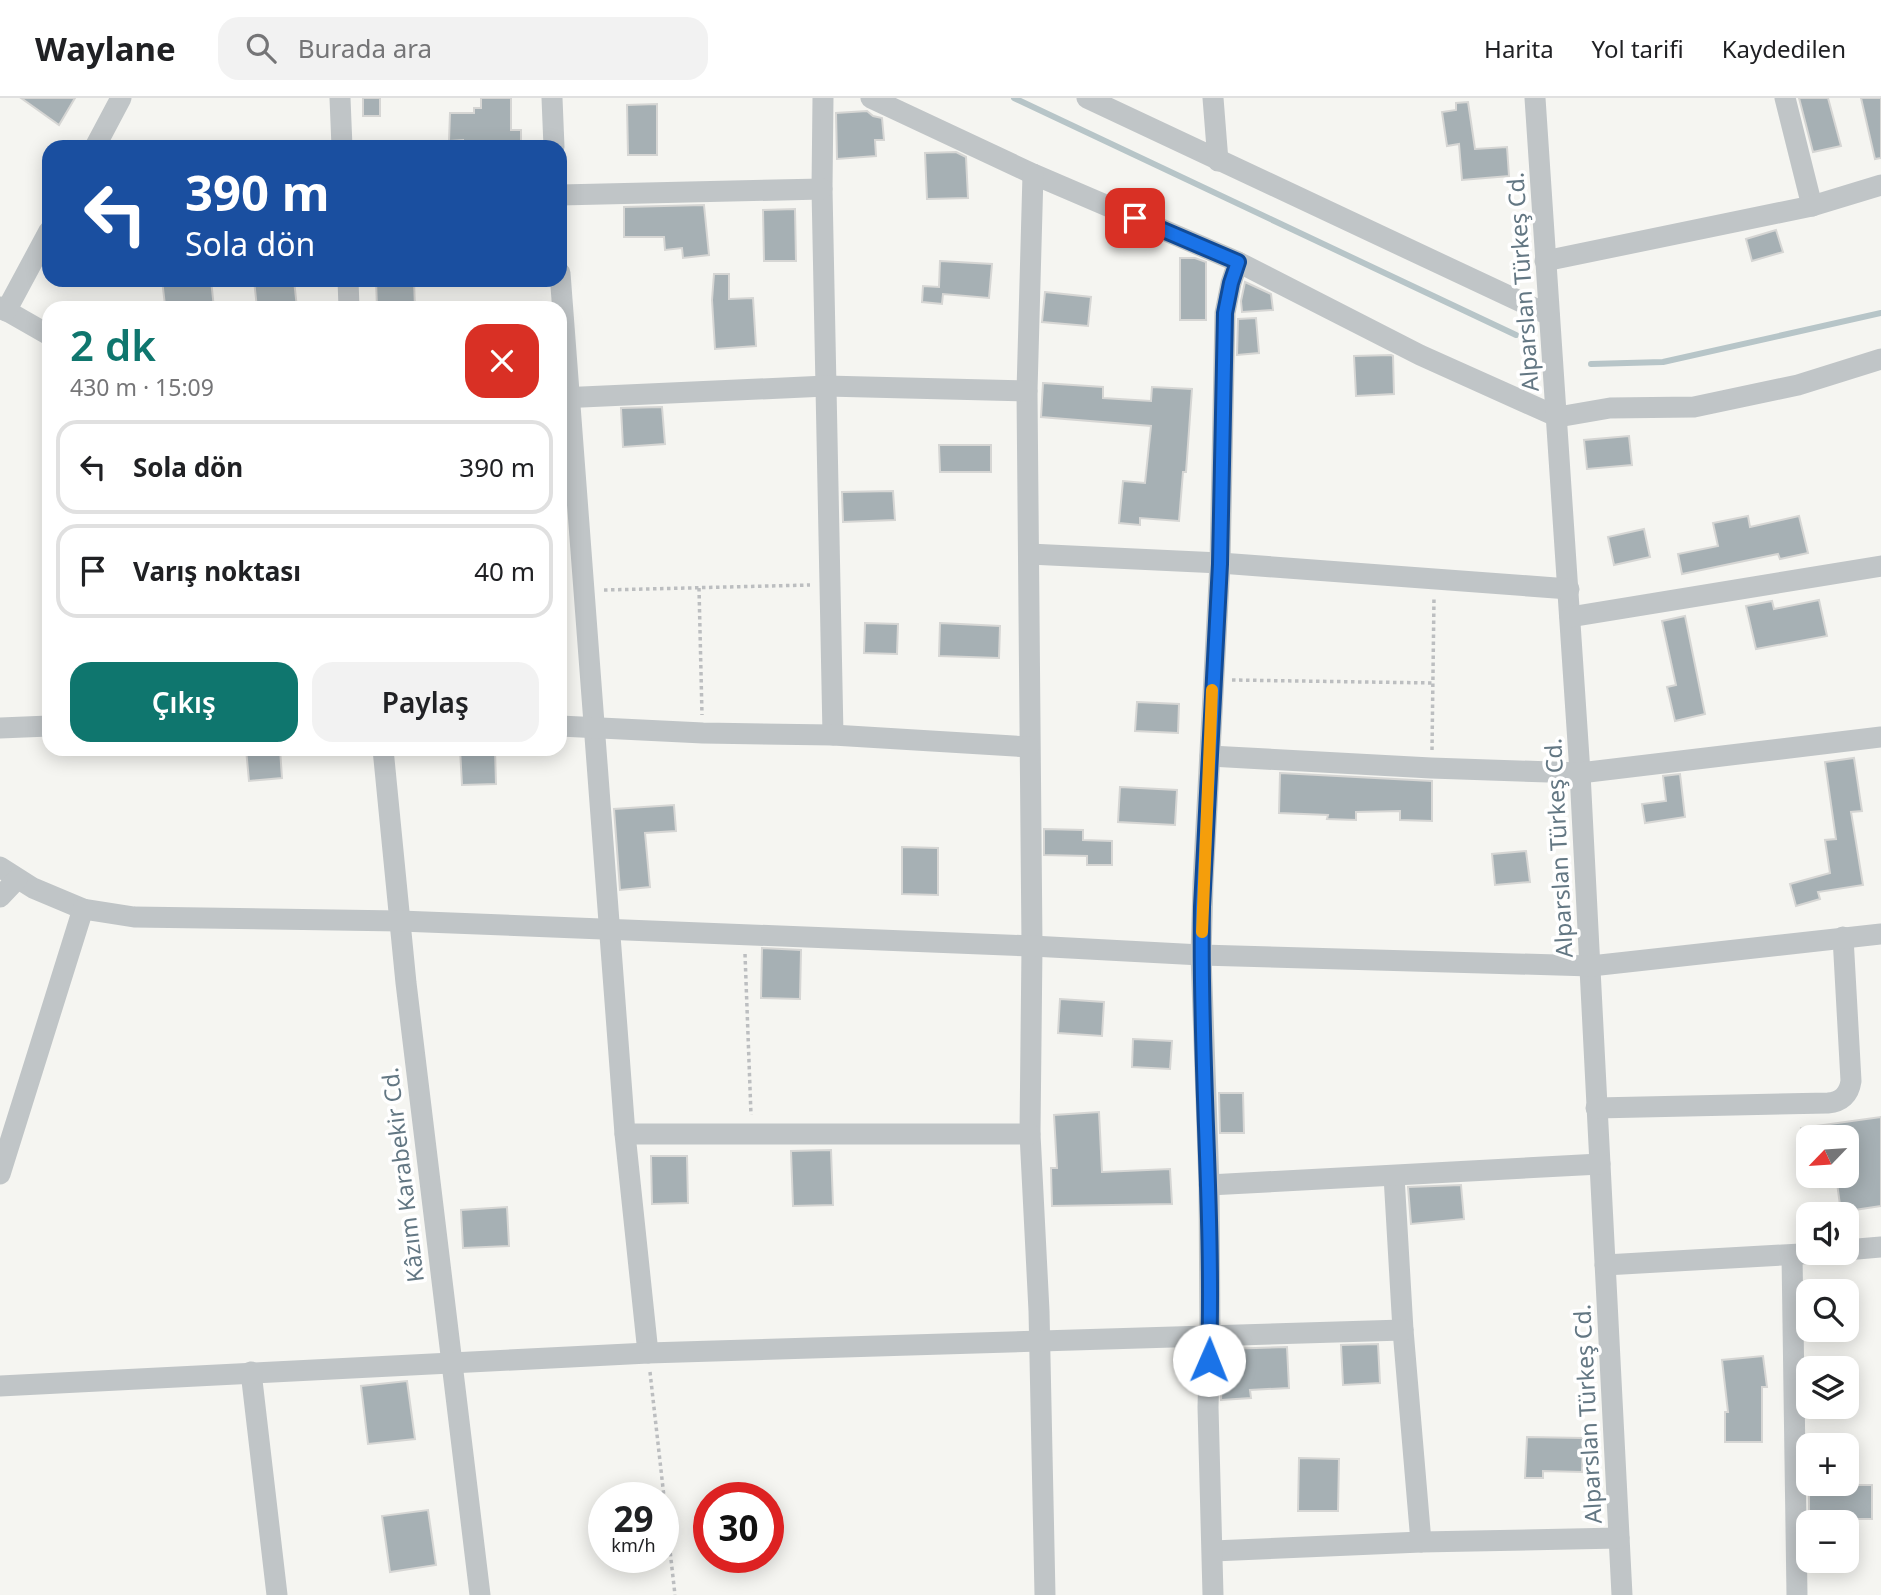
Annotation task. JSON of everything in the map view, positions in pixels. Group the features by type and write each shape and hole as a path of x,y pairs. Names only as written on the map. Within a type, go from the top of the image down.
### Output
{"street":[{"path":"99,140 121,98"},
{"path":"340,98 342,140"},
{"path":"552,98 554,140"},
{"path":"823,98 825,386 833,735"},
{"path":"871,98 1032,174 1238,262 1420,355 1558,417 1610,408 1694,407 1798,385 1881,359"},
{"path":"1087,98 1549,315"},
{"path":"1213,98 1218,161"},
{"name":"Alparslan Türkeş Cd.","path":"1535,98 1580,773 1622,1595"},
{"path":"1786,98 1812,205"},
{"path":"1032,174 1027,391 1032,946 1030,1134 1039,1340 1045,1595"},
{"path":"1545,261 1812,205 1881,185"},
{"path":"567,195 822,188"},
{"path":"42,243 3,309 42,331"},
{"path":"1213,1595 1208,1407 1209,1185 1201,955 1212,680 1220,564 1225,313 1238,262"},
{"path":"567,398 825,386 1027,391"},
{"path":"567,428 583,591 625,1134 648,1353"},
{"path":"1028,554 1220,564 1569,589"},
{"path":"1570,617 1881,566"},
{"path":"0,728 42,726"},
{"path":"567,727 833,735 1029,747"},
{"path":"1210,755 1431,768 1580,773 1881,737"},
{"name":"Kâzım Karabekir Cd.","path":"384,756 400,921 480,1595"},
{"path":"0,897 8,873 53,898 83,909 134,917 400,921 609,928 1201,955 1591,966 1881,933"},
{"path":"0,1174 83,909"},
{"path":"1596,1108 1828,1103 1840,1100 1848,1092 1851,1082 1843,937"},
{"path":"625,1134 1030,1134"},
{"path":"1209,1185 1600,1164"},
{"path":"1394,1176 1403,1330 1421,1542"},
{"path":"1859,1249 1881,1247"},
{"path":"1792,1255 1797,1595"},
{"path":"1605,1265 1796,1255"},
{"path":"0,1386 648,1353 1403,1330"},
{"path":"251,1373 277,1595"},
{"path":"1213,1551 1421,1542 1619,1538"}],"path":[{"path":"1431,768 1434,580"},
{"path":"583,591 829,585"},
{"path":"699,588 703,733"},
{"path":"1212,680 1433,683"},
{"path":"744,936 751,1134"},
{"path":"648,1353 675,1595"}],"building":[{"path":"21,98 75,98 59,125"},
{"path":"363,98 380,98 380,116 363,116"},
{"path":"481,98 511,98 511,130 521,130 521,140 449,140 450,113 474,113 474,108 481,108"},
{"path":"1799,98 1828,98 1841,146 1813,152"},
{"path":"1861,98 1881,98 1881,158 1875,159"},
{"path":"1468,102 1475,149 1507,147 1509,176 1462,180 1459,144 1447,146 1442,112 1456,110 1456,103"},
{"path":"657,104 657,155 628,155 627,105"},
{"path":"867,111 882,118 884,140 875,140 876,156 837,159 836,113"},
{"path":"956,152 966,157 968,198 927,199 925,153"},
{"path":"704,205 709,255 683,258 682,248 665,250 664,237 624,237 624,207"},
{"path":"795,209 796,261 764,261 763,210"},
{"path":"1776,230 1783,252 1752,261 1746,239"},
{"path":"1180,258 1195,258 1206,262 1206,320 1180,320"},
{"path":"940,261 992,264 989,298 943,294 942,304 922,302 923,286 939,287"},
{"path":"714,274 729,274 729,299 753,298 756,346 715,349 712,300"},
{"path":"1245,282 1271,294 1273,310 1242,312"},
{"path":"163,287 212,287 213,301 165,301"},
{"path":"255,287 295,287 296,301 256,301"},
{"path":"376,287 414,287 415,301 377,301"},
{"path":"1045,292 1091,297 1088,326 1042,322"},
{"path":"1256,318 1259,353 1237,355 1238,319"},
{"path":"1391,355 1394,394 1356,396 1354,356"},
{"path":"1043,383 1103,387 1103,398 1151,401 1152,387 1192,389 1186,472 1183,472 1179,521 1140,518 1140,525 1119,523 1123,481 1145,483 1151,426 1041,417"},
{"path":"662,407 665,444 623,447 621,408"},
{"path":"1629,436 1632,465 1587,469 1584,440"},
{"path":"939,445 991,445 991,472 940,472"},
{"path":"893,491 895,520 843,522 842,492"},
{"path":"1748,516 1750,527 1799,516 1808,553 1780,559 1778,554 1682,574 1678,554 1718,546 1713,523"},
{"path":"1644,529 1650,557 1614,565 1608,537"},
{"path":"1819,600 1827,636 1756,649 1746,606 1772,601 1774,609"},
{"path":"1685,616 1705,714 1675,721 1667,687 1676,685 1662,621"},
{"path":"865,623 898,624 897,654 864,653"},
{"path":"940,623 1000,626 999,658 939,656"},
{"path":"1137,702 1179,704 1178,733 1135,731"},
{"path":"247,756 280,756 282,778 249,781"},
{"path":"460,756 495,756 496,784 462,785"},
{"path":"1854,758 1862,811 1851,812 1863,885 1818,892 1820,899 1796,906 1790,884 1830,873 1825,840 1836,839 1825,762"},
{"path":"1280,773 1432,781 1432,821 1400,820 1400,811 1356,812 1356,820 1327,819 1328,815 1279,813"},
{"path":"1680,774 1685,817 1645,823 1642,804 1666,801 1663,776"},
{"path":"1120,787 1177,790 1175,825 1118,822"},
{"path":"674,805 676,831 645,833 650,887 620,890 614,809"},
{"path":"1044,829 1083,830 1083,840 1112,841 1112,865 1087,865 1087,856 1044,855"},
{"path":"902,847 938,848 938,895 902,894"},
{"path":"1526,851 1530,882 1495,885 1492,854"},
{"path":"762,948 801,950 800,999 761,998"},
{"path":"1060,999 1104,1002 1102,1036 1058,1033"},
{"path":"1133,1039 1172,1041 1170,1069 1132,1067"},
{"path":"1219,1093 1243,1093 1244,1133 1220,1133"},
{"path":"1099,1112 1102,1172 1170,1169 1172,1204 1052,1206 1051,1168 1057,1168 1054,1115"},
{"path":"1881,1117 1881,1206 1859,1209 1859,1202 1840,1202 1838,1188 1859,1188 1859,1125 1823,1125"},
{"path":"831,1150 833,1205 793,1206 791,1151"},
{"path":"651,1156 687,1156 688,1203 652,1204"},
{"path":"1461,1185 1464,1219 1411,1224 1408,1187"},
{"path":"507,1207 509,1246 463,1248 461,1210"},
{"path":"1378,1344 1380,1383 1343,1385 1341,1345"},
{"path":"1287,1347 1289,1388 1250,1390 1251,1398 1221,1400 1223,1349"},
{"path":"1763,1356 1767,1387 1762,1387 1762,1442 1725,1442 1725,1412 1728,1412 1722,1360"},
{"path":"407,1381 415,1439 368,1444 361,1386"},
{"path":"1527,1437 1583,1438 1582,1472 1543,1471 1543,1478 1525,1478"},
{"path":"1299,1458 1339,1459 1338,1511 1298,1511"},
{"path":"1859,1485 1872,1485 1872,1519 1859,1519 1859,1510 1809,1510 1809,1496 1859,1496"},
{"path":"428,1510 436,1565 390,1572 382,1516"}],"waterway":[{"path":"1014,98 1516,335"},
{"path":"1591,364 1663,362 1881,313"}],"slow traffic":[{"path":"1202,932 1212,690"}],"route":[{"path":"1135,218 1238,262 1225,313 1220,564 1202,907 1201,955 1209,1185 1209,1360"}]}
